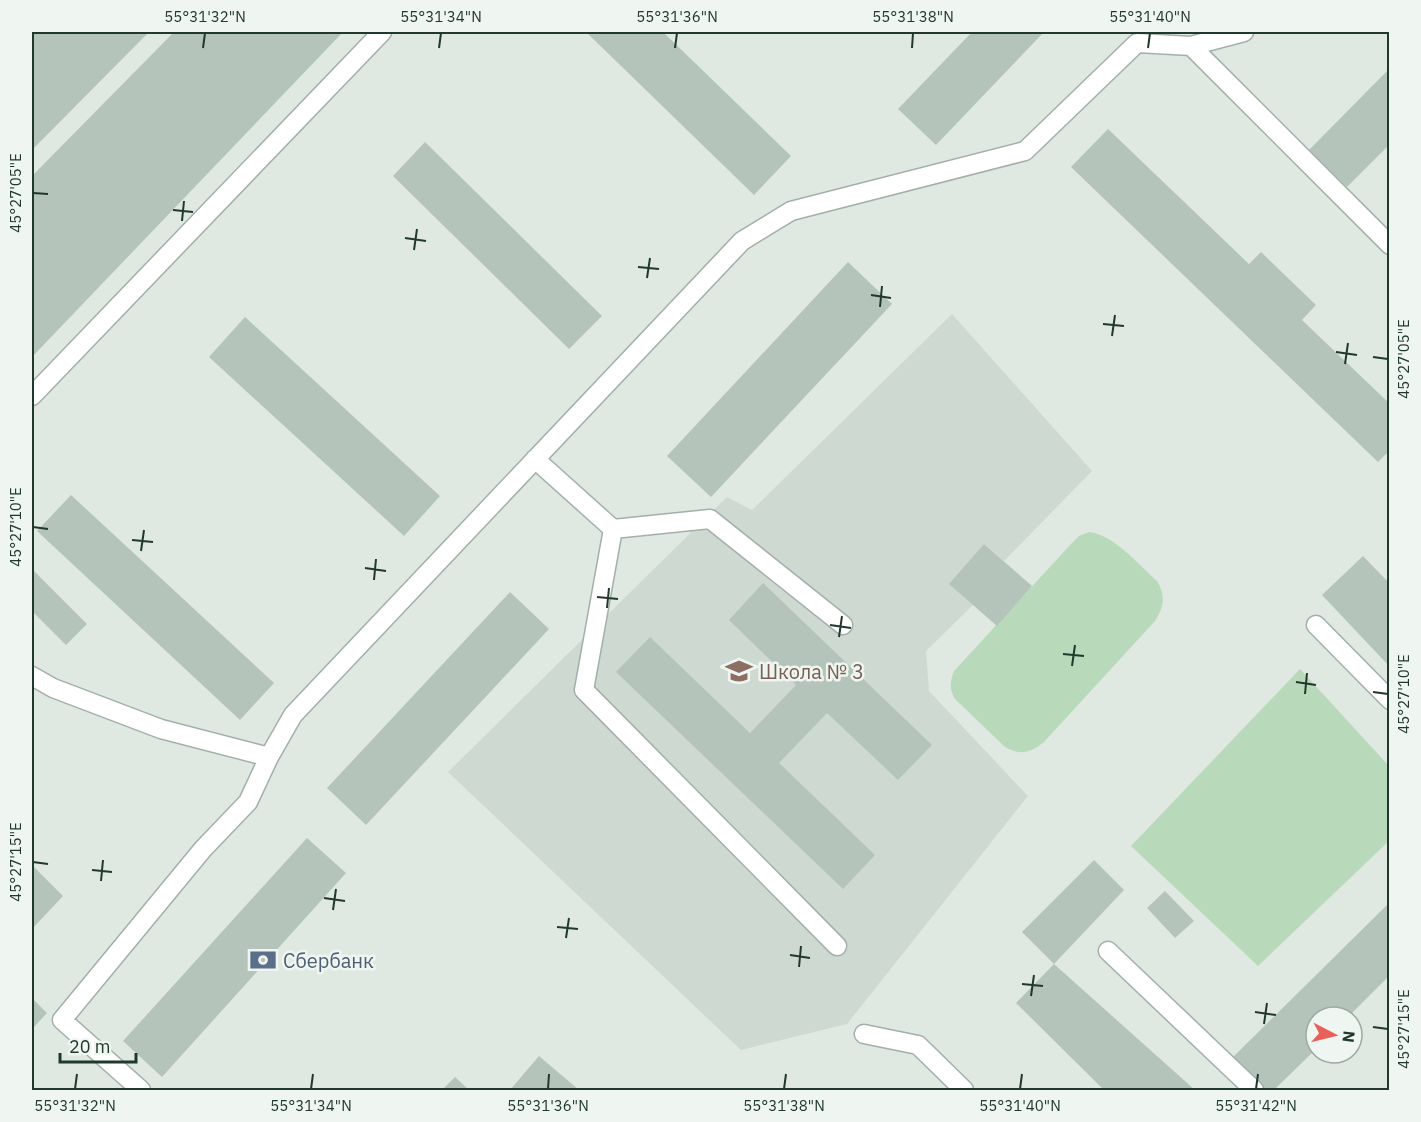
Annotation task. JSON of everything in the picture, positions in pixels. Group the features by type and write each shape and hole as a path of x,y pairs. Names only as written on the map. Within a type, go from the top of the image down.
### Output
{"street":[{"path":"32,396 382,32"},
{"path":"141,1090 62,1020 203,849 248,802 269,757 293,715 742,241 791,211 1025,151 1137,44 1191,46 1244,32"},
{"path":"1191,46 1389,245"},
{"path":"535,459 613,529 710,519 843,625"},
{"path":"613,529 584,690 837,946"},
{"path":"1316,625 1389,700"},
{"path":"32,676 53,688 161,729 269,757"},
{"path":"1108,951 1254,1090"},
{"path":"864,1034 918,1045 964,1090"}],"shaded area":[{"name":"Школа № 3","path":"952,314 1092,471 1004,561 984,544 973,605 926,651 929,691 1028,796 847,1024 741,1050 448,772 727,497 752,510"}],"green space":[{"path":"1089,532 1107,538 1116,544 1157,581 1163,597 1160,611 1155,621 1044,742 1034,749 1016,752 1005,747 955,699 951,685 954,671 1071,544 1079,536"},
{"path":"1300,669 1389,766 1389,841 1258,966 1131,846"}],"building":[{"path":"32,32 149,32 32,150"},
{"path":"174,32 343,32 32,357 32,176"},
{"path":"586,32 663,32 791,156 754,195"},
{"path":"972,32 1044,32 936,145 898,109"},
{"path":"1390,68 1390,144 1347,187 1309,150"},
{"path":"1108,129 1249,264 1261,252 1316,305 1302,320 1390,404 1390,450 1378,462 1071,167"},
{"path":"425,142 602,316 569,349 393,176"},
{"path":"848,262 892,304 711,497 667,456"},
{"path":"245,317 440,496 404,536 209,357"},
{"path":"71,495 274,683 240,720 37,531"},
{"path":"984,544 1032,586 997,626 949,584"},
{"path":"1363,556 1390,584 1390,667 1322,595"},
{"path":"32,569 87,624 66,645 32,611"},
{"path":"763,583 932,745 898,780 827,713 779,763 875,855 843,889 616,672 650,637 750,733 796,685 729,620"},
{"path":"510,592 549,629 366,825 327,788"},
{"path":"307,838 346,873 162,1077 123,1041"},
{"path":"1094,860 1124,890 1054,964 1022,932"},
{"path":"32,865 63,896 32,929"},
{"path":"1165,891 1194,921 1175,938 1147,908"},
{"path":"1390,902 1390,975 1360,1005 1304,1005 1304,1061 1274,1090 1263,1090 1231,1059"},
{"path":"1054,964 1195,1090 1104,1090 1016,1003"},
{"path":"32,998 47,1013 32,1029"},
{"path":"539,1056 579,1090 510,1090"},
{"path":"455,1077 469,1090 442,1090"}],"place":[{"name":"Школа № 3","path":"739,671"},
{"name":"Сбербанк","path":"263,960"}]}
